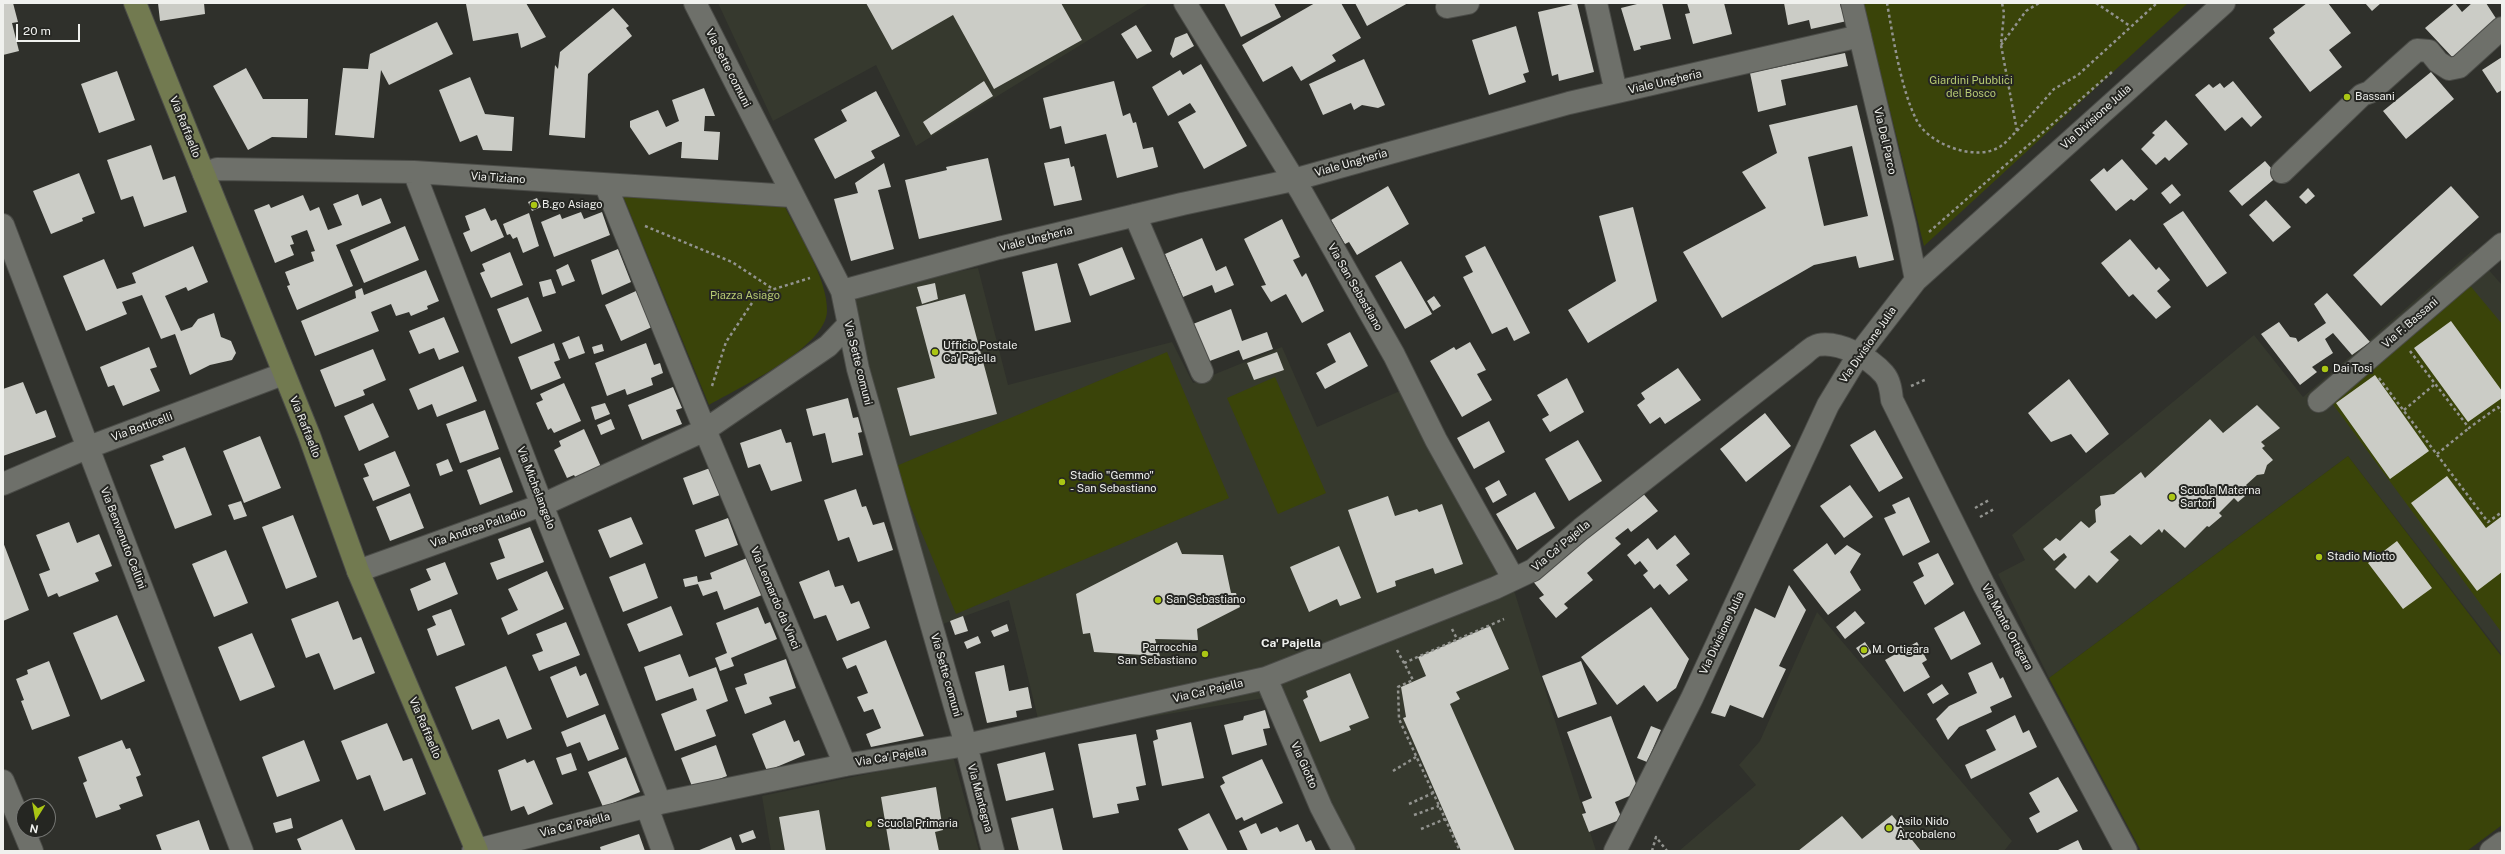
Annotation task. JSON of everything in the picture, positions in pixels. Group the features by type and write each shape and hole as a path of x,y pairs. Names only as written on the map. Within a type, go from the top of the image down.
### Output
{"main road":[{"name":"Via Raffaello","path":"135,3 283,374 309,435 358,571 475,851"}],"street":[{"name":"Via Sette comuni","path":"696,3 792,196 842,291 859,372 966,745"},
{"path":"1596,3 1616,92"},
{"name":"Via Del Parco","path":"1852,3 1916,280"},
{"name":"Via Divisione Julia","path":"1615,851 1692,698 1829,402 1859,354 1916,280 2224,3"},
{"name":"Via San Sebastiano","path":"1190,12 1293,180 1394,355 1436,440 1513,578"},
{"path":"2282,172 2362,95 2370,92 2417,50 2429,51 2438,62 2449,69 2460,67 2502,28"},
{"name":"Viale Ungheria","path":"842,291 901,277 998,248 1135,215 1293,180 1569,103 1860,36"},
{"name":"Via Tiziano","path":"204,174 217,168 414,172 606,186 755,192 792,196"},
{"name":"Via Michelangelo","path":"414,172 542,505 654,805 663,851"},
{"path":"606,186 705,430 828,346 848,325"},
{"path":"1135,215 1202,372"},
{"name":"Via Benvenuto Cellini","path":"3,225 242,851"},
{"name":"Via F. Bassani","path":"2319,401 2502,244"},
{"name":"Via Ca' Pajella","path":"475,851 654,805 845,765 966,745 1266,678 1533,570 1593,519 1817,345 1831,345 1859,354"},
{"name":"Via Monte Ortigara","path":"1859,354 1884,374 1891,387 1899,395 1971,558 2126,851"},
{"name":"Via Botticelli","path":"3,484 89,447 283,374"},
{"name":"Via Andrea Palladio","path":"358,571 542,505 705,430"},
{"name":"Via Leonardo da Vinci","path":"705,430 845,765"},
{"name":"Via Giotto","path":"1266,678 1322,807 1344,851"},
{"name":"Via Mantegna","path":"966,745 993,851"},
{"path":"3,781 32,851"},
{"path":"2492,851 2502,843"}],"path":[{"path":"1887,3 1904,84 1916,121 1933,138 1959,151 1987,152 2001,146 2017,131 2054,89 2078,75 2130,26 2143,19 2157,3"},
{"path":"2002,3 2004,13 2000,45 2017,131"},
{"path":"2000,45 2026,11 2039,3"},
{"path":"2096,3 2130,26"},
{"path":"1926,227 1927,234 2119,66"},
{"path":"639,224 732,262 774,289"},
{"path":"692,399 711,389 726,342 758,294 832,271"},
{"path":"2397,334 2469,428"},
{"path":"2367,360 2488,522 2502,512"},
{"path":"1899,395 1909,387 1927,379"},
{"path":"2404,410 2435,384"},
{"path":"2437,454 2498,407 2502,412"},
{"path":"1975,508 1989,500"},
{"path":"1980,517 1994,509"},
{"path":"1404,663 1504,619"},
{"path":"1395,647 1413,680 1398,686 1399,719 1460,851"},
{"path":"1393,771 1416,757"},
{"path":"1409,804 1433,793"},
{"path":"1414,815 1439,806"},
{"path":"1421,829 1445,819"},
{"path":"1652,851 1656,837 1667,851"}],"shaded area":[{"path":"718,3 1149,3 916,146 876,65 773,121"},
{"path":"2472,251 2502,285 2502,655 2348,456 2049,678 1998,574 2025,560 2012,535 2254,335 2303,397"},
{"path":"978,268 1008,385 1172,342 1193,383 1282,347 1317,427 1416,384 1511,581 1596,851 1336,851 1264,698 1042,735 1009,600 932,628 848,325 858,289"},
{"path":"1817,612 2012,841 2004,851 1679,851 1756,785 1739,765 1760,741"},
{"name":"Scuola Primaria","path":"953,756 979,851 771,851 762,796"}],"green space":[{"name":"Giardini Pubblici del Bosco","path":"1863,3 2188,3 1924,246"},
{"name":"Piazza Asiago","path":"623,196 771,204 785,207 812,258 823,285 827,311 823,325 812,339 797,353 759,378 709,405"},
{"path":"2468,283 2502,324 2502,633 2329,399"},
{"name":"Stadio \"Gemmo\" - San Sebastiano","path":"1167,352 1229,498 956,614 894,467"},
{"path":"1275,377 1326,493 1278,514 1227,398"},
{"name":"Stadio Miotto","path":"2348,456 2502,657 2502,825 2467,851 2141,851 2049,678"}],"building":[{"path":"3,3 13,3 18,22 12,23 19,51 3,55"},
{"path":"158,3 204,3 205,14 160,21"},
{"path":"526,3 546,37 521,48 518,33 473,41 466,4"},
{"path":"866,3 1061,3 1082,40 994,89 953,15 892,50"},
{"path":"1224,3 1274,3 1281,17 1241,37"},
{"path":"1315,3 1341,3 1361,38 1332,55 1336,61 1301,81 1292,66 1263,82 1242,45"},
{"path":"1355,3 1408,3 1367,26"},
{"path":"1577,3 1594,72 1559,81 1558,74 1552,76 1538,12"},
{"path":"1641,3 1662,3 1671,39 1640,46 1641,49 1634,51 1621,8"},
{"path":"1687,3 1724,3 1732,34 1693,44 1685,14 1690,13"},
{"path":"1784,3 1840,3 1841,8 1844,7 1847,21 1811,29 1809,20 1788,25"},
{"path":"2307,3 2328,3 2351,33 2329,50 2342,67 2310,92 2269,38 2275,33 2273,29"},
{"path":"2365,3 2381,3 2372,11"},
{"path":"2455,3 2462,12 2472,3 2486,3 2497,20 2454,59 2425,28"},
{"path":"613,8 629,26 626,28 632,36 588,74 585,138 549,135 555,65 558,69 560,52"},
{"path":"437,22 453,54 389,85 381,70 374,138 335,135 343,68 368,69 370,54"},
{"path":"1136,25 1152,51 1137,59 1121,34"},
{"path":"1516,26 1529,72 1523,74 1526,82 1489,95 1472,40"},
{"path":"1187,33 1194,46 1173,58 1170,54 1175,38"},
{"path":"1845,53 1848,66 1781,80 1786,105 1758,112 1750,73"},
{"path":"2502,57 2502,90 2497,93 2482,70"},
{"path":"1364,59 1385,105 1378,108 1362,105 1354,110 1351,103 1323,115 1309,84"},
{"path":"1201,64 1247,146 1204,169 1178,122 1196,112 1190,103 1168,116 1152,87 1180,70 1183,75"},
{"path":"246,68 263,99 308,99 307,138 272,137 248,150 213,86"},
{"path":"117,71 135,120 99,133 81,84"},
{"path":"2431,72 2454,99 2406,139 2383,111"},
{"path":"470,77 485,114 514,117 512,151 483,150 477,135 460,142 439,90"},
{"path":"984,81 993,96 931,135 923,122"},
{"path":"1114,81 1123,116 1130,113 1133,123 1136,122 1143,149 1153,147 1158,167 1117,178 1106,134 1065,144 1061,126 1050,129 1043,98"},
{"path":"2233,81 2262,117 2251,127 2242,117 2225,131 2195,95 2209,84 2213,88 2220,83 2224,88"},
{"path":"704,88 715,116 705,116 704,131 720,132 718,160 681,158 682,142 649,155 630,127 630,121 658,110 666,127 679,121 672,100"},
{"path":"876,91 900,136 871,151 875,158 835,179 814,139 847,121 841,110"},
{"path":"1857,105 1894,260 1859,268 1856,256 1814,265 1722,318 1683,252 1766,208 1742,172 1777,153 1769,125","holes":["1852,146 1868,216 1824,226 1808,157"]},
{"path":"2166,120 2188,144 2169,161 2165,157 2156,165 2141,149 2155,135 2152,133"},
{"path":"151,145 163,180 175,176 187,212 144,227 133,196 121,200 107,160"},
{"path":"988,158 1002,220 919,239 905,180 947,170 946,167"},
{"path":"1069,158 1071,167 1074,166 1082,200 1054,206 1044,163"},
{"path":"2122,159 2148,189 2134,201 2131,199 2116,211 2090,180 2104,168 2107,172"},
{"path":"2265,161 2278,176 2242,206 2229,191"},
{"path":"884,163 891,187 878,190 894,249 851,261 834,199 858,193 855,183"},
{"path":"79,173 95,213 82,218 83,221 51,234 33,191"},
{"path":"2172,184 2181,195 2170,204 2161,193"},
{"path":"1388,186 1409,224 1357,255 1349,242 1345,244 1331,220"},
{"path":"2451,186 2479,217 2381,306 2353,275"},
{"path":"2308,188 2315,196 2306,204 2299,197"},
{"path":"358,194 362,206 381,198 391,223 336,245 353,286 297,310 287,286 290,285 285,272 314,261 311,252 315,251 307,230 291,236 294,244 290,245 294,255 275,263 254,210 269,204 271,208 303,195 310,211 319,207 328,230 342,225 333,204"},
{"name":"B.go Asiago","path":"537,198 541,207 532,211 528,202"},
{"path":"2266,200 2291,227 2273,242 2249,215"},
{"path":"1633,207 1657,301 1588,343 1568,310 1616,281 1599,216"},
{"path":"485,208 491,221 496,219 504,237 471,252 463,233 470,230 465,216"},
{"path":"2183,211 2227,273 2207,287 2163,224"},
{"path":"581,212 584,219 602,212 610,235 554,257 541,222 560,214 562,219"},
{"path":"529,213 539,246 523,253 517,237 513,239 510,234 507,235 503,224"},
{"path":"1282,219 1300,257 1293,260 1302,277 1306,273 1324,311 1302,323 1286,294 1271,302 1261,286 1266,285 1244,239"},
{"path":"405,226 419,260 364,283 350,250"},
{"path":"1202,238 1216,271 1226,266 1234,285 1215,293 1212,285 1183,297 1165,254"},
{"path":"2130,239 2156,270 2159,267 2170,280 2157,291 2171,307 2156,319 2133,294 2129,297 2101,263"},
{"path":"193,246 208,282 188,291 186,287 165,296 181,331 192,327 198,319 214,313 221,337 231,341 236,353 232,360 210,365 190,375 175,334 161,339 142,295 122,302 127,314 86,331 63,276 104,259 117,289 136,283 132,273"},
{"path":"1485,246 1530,333 1514,341 1507,327 1492,334 1463,277 1473,272 1465,256"},
{"path":"1122,247 1135,279 1090,296 1078,264"},
{"path":"618,249 631,282 602,295 591,260"},
{"path":"510,252 523,285 491,298 480,273 485,271 482,264"},
{"path":"1401,261 1432,314 1405,329 1375,276"},
{"path":"1057,263 1071,322 1035,331 1022,272"},
{"path":"568,264 575,281 562,286 556,270"},
{"path":"426,270 439,301 427,306 428,309 411,316 409,312 396,316 391,304 371,312 379,331 315,356 301,321 356,298 355,291 362,288 364,295"},
{"path":"551,279 556,293 543,297 539,282"},
{"path":"935,283 938,299 922,304 917,287"},
{"path":"636,291 652,327 621,341 605,305"},
{"path":"2327,293 2370,342 2352,355 2333,333 2325,339 2333,353 2312,367 2317,372 2300,385 2261,334 2279,322 2290,337 2296,338 2298,342 2326,323 2314,304"},
{"path":"965,294 997,414 910,436 897,388 935,378 916,307"},
{"path":"1434,296 1441,306 1433,311 1427,301"},
{"path":"528,297 542,331 511,344 497,309"},
{"path":"1231,309 1242,341 1267,332 1273,349 1243,360 1239,350 1207,362 1193,324"},
{"path":"444,317 459,352 439,360 434,348 419,354 409,331"},
{"path":"2451,321 2502,391 2502,398 2468,422 2414,348"},
{"path":"1350,332 1368,366 1325,389 1316,373 1336,362 1327,344"},
{"path":"579,336 585,353 569,359 562,343"},
{"path":"1470,342 1486,370 1477,374 1492,400 1462,417 1430,361 1454,347 1456,350"},
{"path":"554,343 560,360 554,362 561,378 531,390 518,357"},
{"path":"646,343 654,365 660,363 663,373 651,378 653,385 627,395 625,389 607,396 595,363"},
{"path":"602,344 604,351 594,354 592,347"},
{"path":"149,347 157,367 150,369 160,391 123,406 114,385 108,387 100,367"},
{"path":"373,349 386,380 363,390 365,395 335,407 320,370"},
{"path":"1277,352 1284,370 1254,380 1247,363"},
{"path":"463,366 477,401 437,417 432,404 418,410 409,389"},
{"path":"1678,368 1701,400 1665,424 1660,417 1650,424 1637,405 1645,399 1641,393"},
{"path":"2375,375 2429,451 2390,479 2336,403"},
{"path":"1567,378 1584,412 1550,432 1542,419 1549,415 1537,395"},
{"path":"2069,379 2109,434 2086,453 2071,434 2051,442 2028,413"},
{"path":"23,382 36,414 46,410 56,437 3,456 3,389"},
{"path":"564,383 581,421 554,433 551,428 548,430 536,403 543,400 540,394"},
{"path":"673,387 682,408 676,410 682,424 642,440 628,405"},
{"path":"848,398 853,418 858,417 862,432 858,433 863,455 832,463 825,433 813,436 806,409"},
{"path":"373,403 389,437 359,451 344,416"},
{"path":"605,403 610,414 595,420 591,407"},
{"name":"Scuola Materna Sartori","path":"2257,405 2280,428 2261,442 2265,446 2262,448 2273,460 2267,465 2264,474 2257,475 2246,485 2251,491 2238,502 2234,498 2219,513 2222,516 2209,527 2207,526 2185,548 2164,529 2162,533 2159,529 2141,545 2130,535 2110,552 2119,560 2097,583 2089,575 2075,589 2055,569 2067,557 2064,553 2054,561 2043,549 2056,538 2060,541 2081,521 2089,528 2096,522 2095,510 2101,505 2100,496 2114,494 2141,472 2145,478 2210,419 2223,433"},
{"path":"485,410 499,449 460,463 446,424"},
{"path":"1765,413 1791,446 1746,482 1720,449"},
{"path":"611,419 615,429 601,435 597,425"},
{"path":"1489,421 1505,452 1474,469 1457,438"},
{"path":"584,429 602,469 577,480 574,475 567,478 554,450 561,446 559,441"},
{"path":"781,429 786,443 791,442 802,481 771,491 760,464 748,468 740,443"},
{"path":"1875,430 1903,478 1879,492 1850,445"},
{"path":"260,436 281,488 244,503 223,451"},
{"path":"1578,440 1602,481 1569,501 1545,459"},
{"path":"185,447 212,515 175,529 150,465 164,460 162,456"},
{"path":"395,451 410,486 373,501 363,478 369,476 364,464"},
{"path":"500,457 513,492 480,505 467,470"},
{"path":"448,459 453,471 440,476 436,464"},
{"path":"710,468 720,495 693,505 683,478"},
{"path":"2447,476 2486,528 2502,516 2502,572 2477,591 2411,503"},
{"path":"1499,480 1507,495 1493,503 1485,488"},
{"path":"1850,485 1873,517 1844,538 1820,506"},
{"path":"856,489 862,507 866,506 873,525 884,522 893,550 858,562 849,537 838,541 824,500"},
{"path":"1641,491 1658,511 1631,532 1628,528 1615,538 1621,544 1587,573 1593,580 1564,604 1568,608 1556,618 1539,598 1544,595 1532,580"},
{"path":"1535,492 1555,528 1517,550 1496,514"},
{"path":"410,493 424,528 390,541 376,507"},
{"path":"1388,496 1395,516 1417,509 1419,512 1442,504 1463,564 1435,574 1433,568 1395,581 1396,586 1377,593 1348,510"},
{"path":"1909,497 1930,542 1903,556 1884,518 1896,513 1892,505"},
{"path":"241,501 247,516 234,520 228,505"},
{"path":"293,515 317,577 286,589 262,527"},
{"path":"631,517 643,544 610,558 598,530"},
{"path":"728,518 738,545 705,557 695,530"},
{"path":"69,522 77,543 99,534 112,566 95,573 99,581 59,597 57,593 48,597 39,574 50,570 36,535"},
{"path":"530,527 544,562 497,580 490,563 505,558 498,539"},
{"path":"1675,535 1690,554 1676,565 1688,580 1669,595 1660,584 1654,589 1643,575 1648,571 1640,561 1635,565 1627,555 1648,538 1657,550"},
{"path":"2397,541 2432,588 2403,609 2368,563"},
{"path":"3,542 29,610 3,621"},
{"name":"San Sebastiano","path":"1177,542 1182,554 1223,555 1231,593 1236,593 1240,607 1197,629 1198,640 1155,639 1160,656 1094,652 1090,633 1083,634 1076,594"},
{"path":"1827,543 1835,555 1847,545 1861,554 1850,572 1861,590 1828,615 1793,570"},
{"path":"1339,546 1361,598 1340,606 1337,599 1309,612 1290,567"},
{"path":"226,550 248,603 214,617 192,564"},
{"path":"1938,553 1954,584 1925,605 1913,582 1924,576 1918,563"},
{"path":"747,558 762,595 724,610 717,591 703,596 698,584 685,587 683,579 697,576 698,582 712,579 710,573"},
{"path":"445,562 458,594 418,611 410,589 431,580 426,569"},
{"path":"645,563 658,598 623,612 609,577"},
{"path":"829,570 835,587 843,585 851,604 859,601 870,628 837,641 826,615 814,619 799,582"},
{"path":"547,571 564,609 508,635 501,618 518,610 508,589"},
{"path":"1789,585 1806,610 1779,666 1786,669 1763,718 1730,705 1725,717 1711,713 1755,608 1775,618"},
{"path":"338,601 353,640 361,637 375,673 334,690 319,653 306,658 291,619"},
{"path":"671,606 683,635 639,652 627,624"},
{"path":"758,607 765,624 770,622 777,639 731,658 734,666 720,671 715,658 727,653 716,623"},
{"path":"1651,607 1689,659 1676,688 1657,702 1644,685 1617,705 1581,657"},
{"path":"451,609 465,645 437,656 427,629 436,625 432,616"},
{"path":"1855,611 1865,623 1845,639 1836,627"},
{"path":"1964,611 1981,644 1951,660 1934,628"},
{"path":"117,615 145,681 101,700 73,633"},
{"path":"963,616 968,631 955,635 950,621"},
{"path":"566,622 580,655 539,671 532,655 543,651 536,634"},
{"path":"1007,624 1009,631 994,637 991,631"},
{"path":"1490,626 1509,669 1456,692 1460,699 1450,704 1515,851 1461,851 1403,718 1406,717 1401,687 1426,676 1418,657"},
{"path":"252,633 275,687 240,701 218,647"},
{"path":"978,636 981,643 967,649 964,642"},
{"path":"886,640 924,736 871,747 866,734 881,728 873,709 864,712 857,697 868,693 856,665 847,669 842,658"},
{"name":"M. Ortigara","path":"1865,642 1872,653 1863,658 1856,648"},
{"path":"1917,642 1927,660 1922,663 1930,677 1904,692 1885,660"},
{"path":"680,654 689,677 716,667 728,701 706,710 716,736 675,751 661,714 697,700 693,688 656,701 644,667"},
{"path":"786,659 796,688 769,697 772,704 745,714 735,688 747,684 744,674"},
{"path":"49,661 70,716 32,730 21,701 24,700 16,679 28,674 27,670"},
{"path":"1581,661 1597,704 1558,718 1542,676"},
{"path":"1992,662 2000,679 2003,677 2012,697 1990,707 1992,712 1959,727 1948,740 1936,719 1949,706 1977,693 1968,673"},
{"path":"1004,665 1009,691 1028,687 1032,708 1016,711 1017,717 987,723 975,672"},
{"path":"506,666 532,729 507,739 499,719 472,730 455,687"},
{"path":"576,666 580,676 586,673 599,705 567,718 550,677"},
{"path":"1350,673 1369,718 1349,726 1351,730 1320,742 1303,700 1308,697 1306,691"},
{"path":"1942,684 1949,694 1933,704 1927,694"},
{"path":"1265,710 1270,728 1263,729 1267,745 1232,755 1224,725 1243,720 1244,716"},
{"path":"605,714 619,749 588,761 580,742 567,747 561,732"},
{"path":"2015,715 2023,733 2029,730 2037,747 1971,779 1965,765 1996,750 1986,730"},
{"path":"1611,716 1639,792 1615,802 1622,819 1589,832 1582,814 1586,813 1582,802 1592,798 1567,732"},
{"path":"785,720 794,742 799,740 805,755 767,771 752,734"},
{"path":"1191,722 1204,778 1162,786 1153,741 1158,739 1156,730"},
{"path":"387,723 403,761 412,758 426,794 384,811 370,775 357,780 341,741"},
{"path":"1651,726 1661,730 1647,762 1637,758"},
{"path":"1136,734 1146,785 1136,787 1139,800 1117,804 1119,813 1093,818 1078,744"},
{"path":"122,740 126,749 130,748 141,775 136,777 143,796 119,805 121,809 96,818 83,783 87,781 78,757"},
{"path":"304,740 320,781 277,797 262,757"},
{"path":"716,745 727,776 693,789 681,758"},
{"path":"1045,752 1054,790 1006,801 997,764"},
{"path":"571,753 577,770 562,775 556,758"},
{"path":"626,757 640,792 603,807 588,772"},
{"path":"525,759 527,763 534,760 553,804 528,815 524,806 511,811 498,770"},
{"path":"1262,759 1283,803 1244,821 1242,817 1236,820 1220,786 1225,783 1222,777"},
{"path":"2058,777 2078,811 2037,833 2029,818 2040,812 2029,793"},
{"path":"936,787 943,830 935,832 939,851 890,851 881,797"},
{"path":"1053,808 1063,851 1019,851 1011,818"},
{"path":"819,810 826,851 785,851 779,817"},
{"path":"1209,813 1228,851 1189,851 1178,829"},
{"name":"Asilo Nido Arcobaleno","path":"1892,815 1921,851 1798,851 1842,816 1862,839"},
{"path":"291,818 293,828 276,833 273,823"},
{"path":"342,819 356,851 302,851 297,839"},
{"path":"199,820 210,851 162,851 156,835"},
{"path":"1256,823 1261,834 1277,827 1280,832 1298,824 1306,842 1311,840 1316,851 1248,851 1239,831"},
{"path":"753,830 756,838 742,843 739,835"},
{"path":"639,834 645,851 601,851 600,847"},
{"path":"731,837 736,851 697,851"},
{"path":"2078,840 2083,851 2056,851"}],"place":[{"name":"Bassani","path":"2347,97"},
{"name":"B.go Asiago","path":"534,205"},
{"name":"Ufficio Postale Ca' Pajella","path":"935,352"},
{"name":"Dai Tosi","path":"2325,369"},
{"name":"Stadio \"Gemmo\" - San Sebastiano","path":"1062,482"},
{"name":"Scuola Materna Sartori","path":"2172,497"},
{"name":"Stadio Miotto","path":"2319,557"},
{"name":"San Sebastiano","path":"1158,600"},
{"name":"M. Ortigara","path":"1864,650"},
{"name":"Parrocchia San Sebastiano","path":"1205,654"},
{"name":"Scuola Primaria","path":"869,824"},
{"name":"Asilo Nido Arcobaleno","path":"1889,828"}],"district":[{"name":"Ca' Pajella","path":"1291,643"}]}
